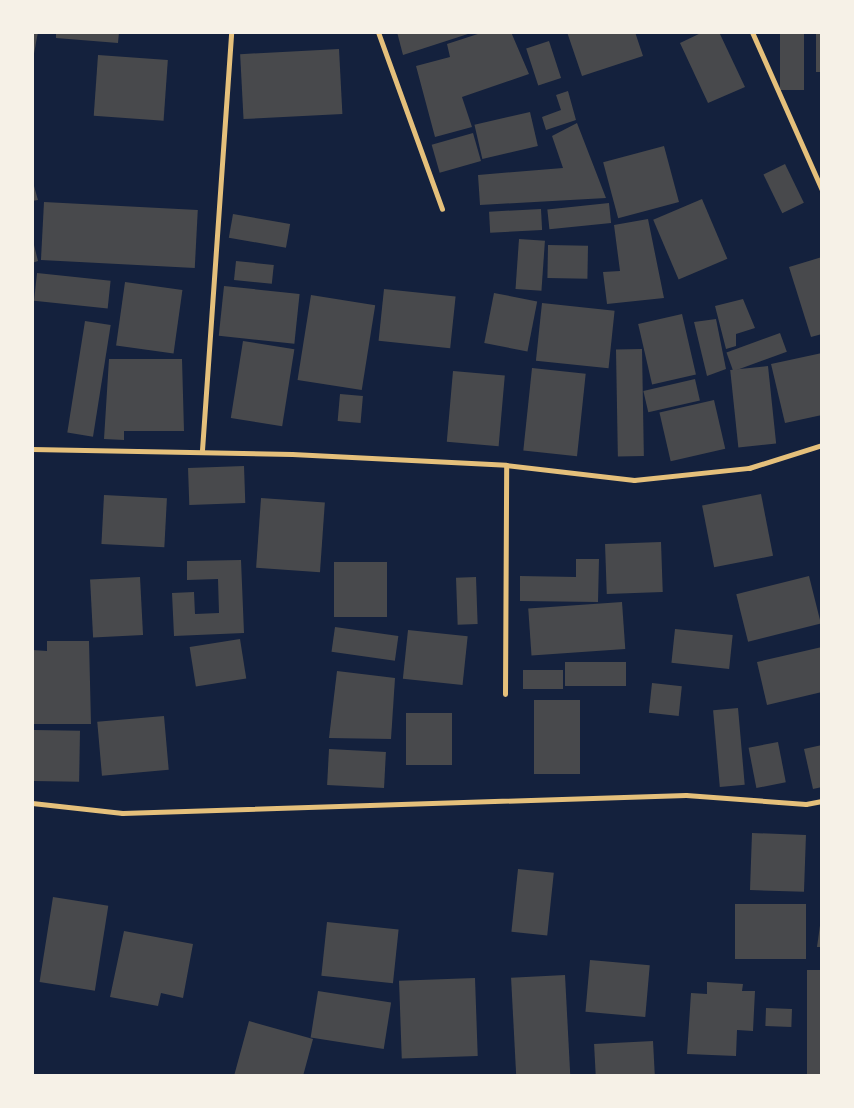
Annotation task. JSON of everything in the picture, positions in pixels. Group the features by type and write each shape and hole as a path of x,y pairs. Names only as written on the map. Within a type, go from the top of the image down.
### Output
{"street":[{"path":"202,450 231,32"},
{"path":"378,32 442,209"},
{"path":"752,32 822,190"},
{"path":"32,449 202,450 506,465 634,480 749,468 822,445"},
{"path":"505,694 506,465"},
{"path":"32,803 122,813 686,795 806,804 822,801"}],"building":[{"path":"32,32 38,32 33,59 32,58"},
{"path":"56,32 119,32 118,43 56,38"},
{"path":"397,32 470,32 471,33 403,55"},
{"path":"484,32 511,32 529,74 462,97 472,127 435,137 416,66 450,57 447,44"},
{"path":"567,32 635,32 643,56 582,76"},
{"path":"703,32 719,32 745,87 708,103 680,43"},
{"path":"780,32 804,32 804,90 780,90"},
{"path":"816,33 822,33 822,72 816,72"},
{"path":"549,41 561,78 538,86 526,48"},
{"path":"339,49 342,114 244,119 240,54"},
{"path":"98,55 168,60 164,121 94,116"},
{"path":"568,91 576,120 546,130 542,117 561,110 556,95"},
{"path":"530,112 538,146 482,159 474,125"},
{"path":"577,123 606,198 480,205 478,175 563,168 552,136"},
{"path":"473,133 481,161 440,173 432,145"},
{"path":"664,146 679,202 618,218 603,162"},
{"path":"785,164 804,203 782,213 763,175"},
{"path":"32,179 38,200 32,201"},
{"path":"702,199 727,259 679,280 653,220"},
{"path":"44,202 198,210 195,268 41,260"},
{"path":"609,203 611,223 549,229 547,209"},
{"path":"541,209 542,230 490,233 489,212"},
{"path":"233,214 290,224 286,248 229,238"},
{"path":"648,219 664,298 607,304 603,272 620,271 614,225"},
{"path":"32,237 38,261 32,263"},
{"path":"519,239 545,241 541,291 516,289"},
{"path":"548,245 588,246 587,279 547,278"},
{"path":"822,257 822,334 811,337 789,267"},
{"path":"236,261 274,265 272,284 234,280"},
{"path":"37,273 111,281 108,309 34,301"},
{"path":"125,282 182,290 174,353 116,345"},
{"path":"224,286 300,294 294,344 219,336"},
{"path":"384,289 456,297 450,348 379,341"},
{"path":"494,293 537,301 527,351 484,343"},
{"path":"311,295 375,305 362,390 298,380"},
{"path":"743,299 755,328 736,334 736,346 726,349 715,306"},
{"path":"542,303 615,311 609,368 536,361"},
{"path":"682,314 696,374 652,385 638,324"},
{"path":"716,319 726,369 707,376 694,322"},
{"path":"85,321 111,325 93,437 67,433"},
{"path":"780,333 787,352 733,371 726,352"},
{"path":"243,341 294,349 282,426 231,418"},
{"path":"616,349 642,349 644,456 618,456"},
{"path":"822,353 822,415 785,423 771,364"},
{"path":"109,359 182,359 184,431 124,431 124,440 104,439"},
{"path":"768,366 776,444 738,448 730,370"},
{"path":"532,368 586,374 577,456 523,451"},
{"path":"453,371 505,376 499,446 447,442"},
{"path":"695,379 700,400 648,412 643,391"},
{"path":"340,394 363,396 361,423 338,421"},
{"path":"714,400 725,449 671,461 659,413"},
{"path":"244,466 245,503 189,505 188,468"},
{"path":"761,494 773,556 714,567 702,505"},
{"path":"104,495 167,498 164,547 101,544"},
{"path":"261,498 325,502 320,572 256,568"},
{"path":"661,542 663,592 607,594 605,544"},
{"path":"576,559 599,559 598,602 520,601 520,576 576,577"},
{"path":"241,560 244,633 174,636 172,593 194,592 195,614 219,613 218,579 187,580 187,561"},
{"path":"334,562 387,562 387,617 334,617"},
{"path":"809,576 821,624 748,642 736,594"},
{"path":"140,577 143,635 93,638 90,580"},
{"path":"476,577 478,624 458,625 456,578"},
{"path":"622,602 625,649 532,655 528,609"},
{"path":"335,627 398,636 395,661 332,652"},
{"path":"675,629 733,635 729,669 671,663"},
{"path":"408,630 468,636 463,685 403,679"},
{"path":"240,639 246,679 196,686 190,647"},
{"path":"47,641 89,641 91,724 32,724 32,650 47,651"},
{"path":"822,647 822,692 767,705 757,662"},
{"path":"565,662 626,662 626,686 565,686"},
{"path":"523,670 563,670 563,689 523,689"},
{"path":"337,671 395,678 391,739 329,738"},
{"path":"652,683 682,686 679,716 649,713"},
{"path":"534,700 580,700 580,774 534,774"},
{"path":"738,708 745,785 720,787 713,710"},
{"path":"406,713 452,713 452,765 406,765"},
{"path":"164,716 169,770 102,776 97,722"},
{"path":"34,730 80,731 79,782 33,781"},
{"path":"778,742 786,782 756,788 749,748"},
{"path":"822,745 822,787 813,789 804,749"},
{"path":"329,749 386,752 384,788 327,785"},
{"path":"752,833 806,835 804,892 750,890"},
{"path":"518,869 554,873 547,935 511,932"},
{"path":"53,897 108,906 95,991 40,982"},
{"path":"735,904 806,904 806,959 735,959"},
{"path":"822,911 822,947 817,947"},
{"path":"327,922 399,930 393,983 321,976"},
{"path":"124,931 193,944 183,998 161,993 158,1006 110,997"},
{"path":"590,960 650,965 645,1017 585,1012"},
{"path":"807,970 822,970 822,1076 807,1076"},
{"path":"565,975 570,1076 516,1076 511,978"},
{"path":"475,978 478,1056 402,1059 399,981"},
{"path":"707,982 743,984 742,991 755,991 753,1031 737,1030 736,1056 687,1054 691,993 707,994"},
{"path":"318,991 391,1003 384,1049 311,1037"},
{"path":"766,1008 792,1009 791,1027 765,1026"},
{"path":"249,1021 313,1039 303,1076 234,1076"},
{"path":"653,1041 655,1076 596,1076 594,1044"}]}
